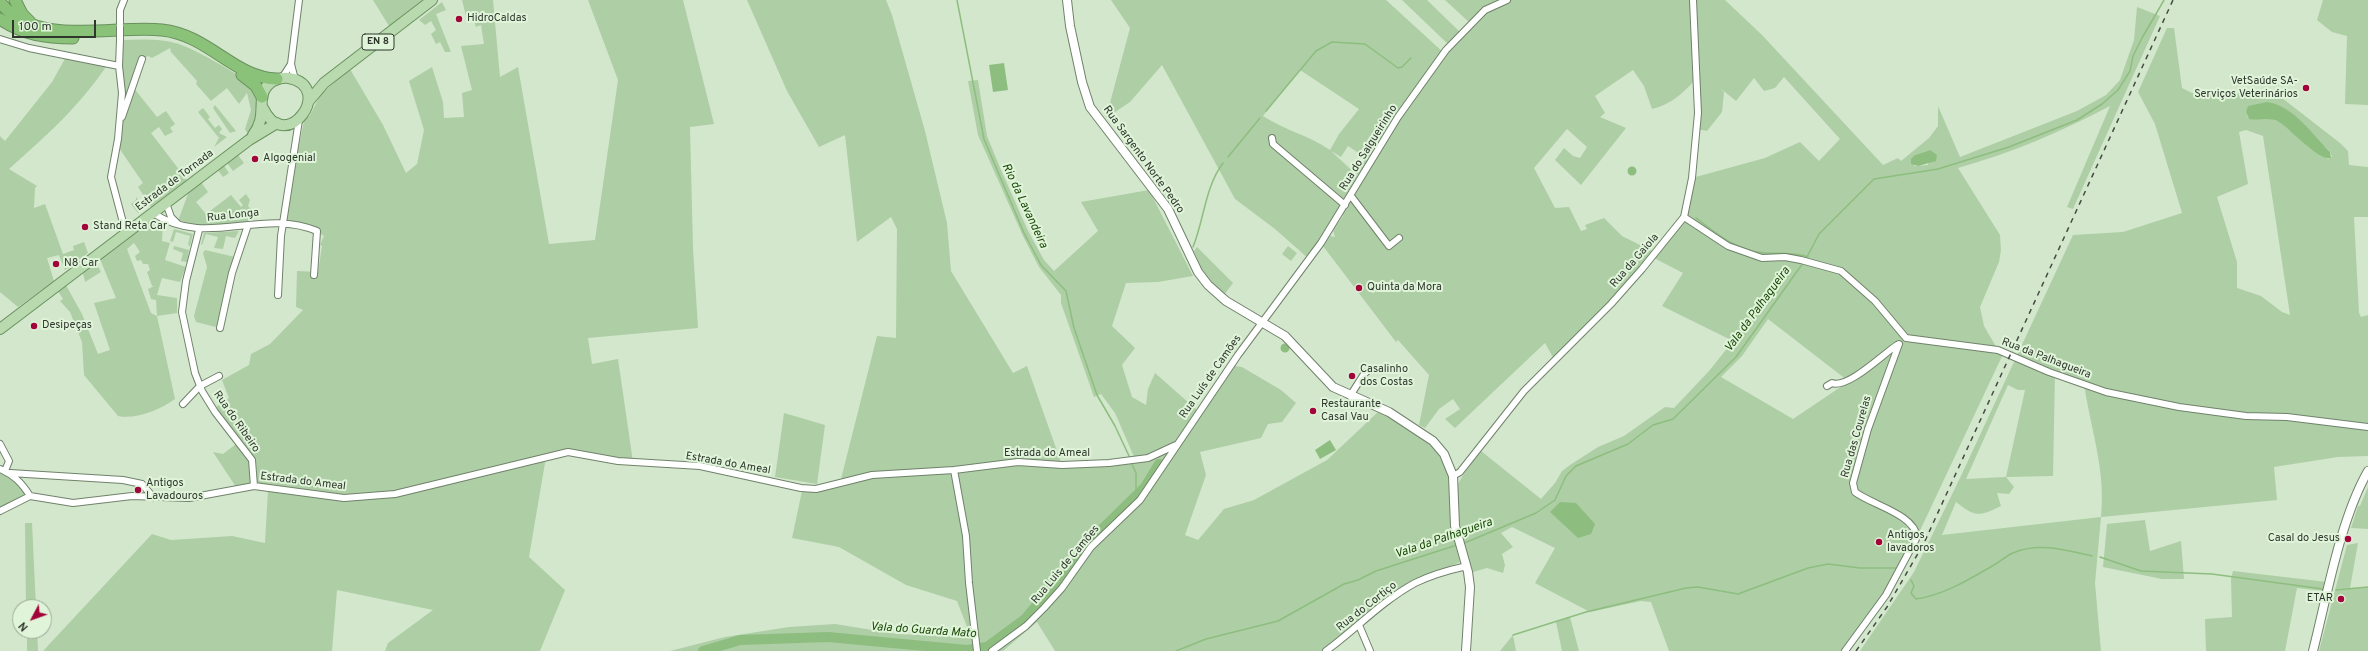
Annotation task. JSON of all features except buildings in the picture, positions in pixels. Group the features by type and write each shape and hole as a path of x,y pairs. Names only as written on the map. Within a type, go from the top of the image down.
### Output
{"highway":[{"path":"15,0 22,14 38,32"},
{"path":"0,2 18,20 38,32"},
{"path":"0,11 16,25 38,32 68,30 161,30 180,33 206,45 253,75 280,78"},
{"path":"0,19 18,30 70,38 154,35 184,41 206,51 248,79 256,86 262,103"}],"main road":[{"name":"EN 8","path":"299,120 305,113 308,102 324,83 432,0"},
{"name":"EN 8","path":"280,78 299,83 324,83"},
{"path":"249,140 260,126 262,103 267,86 280,78"},
{"path":"299,83 308,102"},
{"path":"262,103 270,119 282,124"},
{"path":"249,140 282,124 299,120"},
{"name":"Estrada de Tornada","path":"0,329 249,140"}],"street":[{"path":"124,0 120,10 118,66 122,93 111,177 126,234"},
{"path":"299,0 291,64 299,83"},
{"name":"Rua Sargento Norte Pedro","path":"1067,0 1070,26 1082,82 1094,112 1168,209 1203,280 1226,301 1263,322 1292,342 1333,387 1350,396 1389,412 1433,441 1444,454 1453,476"},
{"name":"Rua do Salgueirinho","path":"1263,322 1321,243 1398,117 1446,50 1485,10 1507,0"},
{"name":"Rua da Gaiola","path":"1453,476 1460,472 1524,391 1569,348 1642,269 1684,217 1692,178 1698,113 1693,0"},
{"path":"0,39 29,48 118,66"},
{"path":"119,124 142,59"},
{"path":"280,78 291,64"},
{"path":"278,295 283,222 294,156 295,136 299,120"},
{"path":"282,124 295,136"},
{"path":"1272,138 1273,144 1345,205"},
{"path":"1351,196 1389,246 1399,238"},
{"path":"166,203 171,217 181,227"},
{"name":"Rua Longa","path":"153,213 166,221 181,227 199,230 283,222 302,224 317,231 314,275"},
{"path":"1684,217 1728,246 1762,258 1785,257 1804,260 1841,271 1851,277 1875,301 1906,338 1844,384 1837,385 1832,383 1827,386"},
{"path":"220,328 230,280 248,225"},
{"name":"Rua do Ribeiro","path":"199,230 186,281 182,312 195,373 200,386 216,412 252,460 254,486"},
{"name":"Rua Luís de Camões","path":"1176,445 1263,322"},
{"name":"Rua da Palhagueira","path":"1906,338 1998,350 2049,372 2106,392 2179,407 2246,416 2288,417 2368,427"},
{"name":"Rua das Courelas","path":"1845,651 1886,595 1917,537 1913,525 1904,518 1855,492 1853,483 1868,429 1899,344"},
{"path":"1350,396 1364,374 1370,369"},
{"path":"183,404 200,386 219,376"},
{"path":"0,444 9,461 5,471"},
{"name":"Estrada do Ameal","path":"30,496 73,503 132,496 189,498 254,486 344,498 395,494 568,452 618,461 700,466 809,489 840,484 872,476 954,470 1018,462 1062,465 1109,463 1148,458 1176,445"},
{"name":"Rua Luis de Camões","path":"992,651 1026,626 1062,588 1091,547 1140,500 1176,445"},
{"path":"954,470 966,536 969,583 977,651"},
{"path":"0,511 30,496 23,484 5,471"},
{"path":"5,471 123,480 142,484 153,497"},
{"path":"2313,651 2348,516 2360,486 2368,471"},
{"path":"1453,476 1454,518 1467,566 1470,587 1466,651"},
{"name":"Rua do Cortiço","path":"1326,651 1390,599 1415,583 1438,573 1467,566"},
{"path":"1359,624 1370,651"}],"shaded area":[{"path":"373,0 422,0 389,26"},
{"path":"462,0 493,0 500,77 518,67 549,244 595,240 618,80 588,0 683,0 714,124 690,127 693,248 698,328 588,338 592,364 618,359 633,462 568,452 546,457 529,557 565,590 540,651 385,651 388,643 433,610 337,590 332,651 43,651 152,534 171,540 232,536 265,543 268,490 295,490 257,483 256,461 216,407 229,398 222,380 249,365 251,354 270,344 303,310 296,307 297,271 318,272 322,246 320,245 324,236 317,231 283,222 304,121 310,115 321,94 350,69 383,125 406,173 417,164 424,130 409,81 432,67 443,102 444,118 464,117 462,93 472,90 461,46 484,44 481,25 476,27 473,18 467,20"},
{"path":"747,0 886,0 892,15 925,131 947,223 951,271 1013,373 1027,366 1062,465 1135,459 1115,413 1101,394 1094,397 1061,303 1061,295 1039,267 1023,236 978,135 968,81 978,80 987,136 1028,231 1044,260 1054,271 1098,231 1081,202 1149,190 1193,276 1158,282 1126,283 1112,326 1135,348 1122,365 1132,397 1146,405 1148,389 1155,373 1197,410 1235,354 1190,426 1235,366 1242,367 1281,390 1296,403 1282,422 1268,424 1261,438 1200,452 1206,475 1185,535 1198,540 1224,509 1254,500 1327,460 1379,411 1435,448 1448,472 1452,530 1460,562 1414,583 1325,651 1055,651 1037,622 1003,651 974,651 972,641 972,651 670,651 725,637 789,627 835,624 897,634 971,637 957,601 906,585 839,547 792,538 802,491 816,491 839,487 877,336 896,338 897,229 891,217 857,242 845,135 819,147 787,91"},
{"path":"1111,0 1386,0 1444,53 1450,46 1402,0 1427,0 1462,34 1471,24 1445,0 1725,0 1762,35 1883,165 1898,158 1901,161 1929,138 1938,126 1938,106 1960,157 2077,111 2106,95 2120,80 2134,40 2137,7 2160,16 2073,209 2067,207 2110,106 2073,125 2036,141 1997,156 1958,168 2000,235 2001,250 1999,262 1980,307 1984,326 1998,350 2004,352 1917,537 1913,525 1855,492 1853,483 1898,345 1847,380 1768,319 1742,356 1721,377 1793,419 1894,351 1860,445 1852,481 1852,494 1908,523 1915,535 1902,566 1845,651 1669,651 1651,602 1641,601 1590,612 1535,583 1555,548 1512,527 1501,533 1513,547 1502,554 1505,565 1503,573 1487,568 1473,572 1459,530 1455,508 1455,498 1459,483 1481,451 1541,499 1555,483 1562,471 1570,465 1598,447 1624,436 1665,407 1674,408 1709,371 1733,341 1662,306 1683,273 1652,257 1555,361 1545,343 1455,428 1445,419 1460,409 1453,399 1439,409 1425,428 1419,425 1429,375 1398,340 1396,342 1323,246 1330,236 1335,237 1333,230 1343,216 1341,212 1309,259 1275,229 1235,199 1162,65 1130,102 1106,118 1130,28","holes":["1300,70 1359,109 1339,134 1330,150 1313,140 1263,116","1633,70 1644,86 1652,109 1676,98 1696,79 1696,129 1707,131 1722,112 1724,92 1720,88 1736,101 1754,78 1764,91 1775,88 1784,77 1840,139 1819,161 1800,142 1765,158 1692,178 1684,217 1656,253 1622,236 1604,218 1585,225 1587,229 1581,231 1569,207 1555,208 1534,168 1567,129 1587,147 1580,158 1573,156 1564,148 1555,160 1581,185 1626,128 1600,117 1605,113 1595,96","1348,146 1366,158 1362,165 1359,163 1353,169 1360,178 1331,151 1341,157","1930,150 1928,165 1914,166 1915,155"]},
{"path":"2323,0 2368,0 2368,105 2345,104 2347,36 2332,32 2317,20"},
{"path":"442,2 446,10 436,14 451,52 445,52 440,42 436,44 431,34 436,30 431,21 425,25 419,20"},
{"path":"2167,28 2174,28 2182,88 2192,93 2280,94 2282,98 2340,143 2348,151 2349,165 2368,167 2368,217 2354,217 2359,313 2361,317 2368,315 2368,456 2338,457 2274,467 2277,500 2101,517 2095,583 2101,651 1860,651 1914,572 1960,478 2073,235 2123,232 2182,213 2155,124 2138,92","holes":["2246,111 2297,118 2330,152 2332,157 2328,159 2307,146 2280,122 2271,119 2253,120 2248,118","2246,130 2263,136 2290,315 2282,312 2261,296 2237,288 2237,262 2217,197 2248,184 2239,132","2055,374 2084,384 2100,467 2102,500 2101,517 1942,535 1956,502 1973,513 1982,514 2001,506 1997,493 2009,494 2014,487 2006,477 2053,476","2008,385 2018,390 2025,390 2006,477 1966,479"]},
{"path":"120,40 162,40 192,49 244,79 254,89 258,102 255,124 248,135 245,129 251,110 247,93 239,104 227,88 211,101 196,84 197,81 171,52 170,48 152,58 148,56 142,59 133,87 157,117 166,111 175,124 170,128 173,132 165,136 159,127 151,133 187,180 151,207 138,187 143,183 119,148"},
{"path":"67,55 108,64 97,80 74,107 50,132 9,169 37,186 35,188 34,208 45,204 63,254 74,250 73,246 84,242 88,253 65,270 59,255 47,258 54,281 18,307 0,292 0,136 5,141 52,82"},
{"path":"1004,63 1008,90 993,92 989,65"},
{"path":"2267,102 2286,109 2302,122 2330,152 2331,158 2326,158 2313,151 2278,121 2270,119 2249,119 2246,112 2248,106"},
{"path":"215,105 236,131 230,133 213,108"},
{"path":"203,108 210,117 208,119 215,128 219,125 222,129 219,133 227,137 214,147 219,138 198,112"},
{"path":"1930,150 1937,155 1936,161 1918,166 1911,164 1911,159 1915,155"},
{"path":"238,155 244,163 233,171 227,163"},
{"path":"223,164 229,173 223,177 217,169"},
{"path":"1632,166 1637,171 1632,176 1627,171"},
{"path":"201,182 208,192 196,202 206,214 231,195 241,207 243,205 239,200 246,194 250,200 248,206 251,209 248,217 248,225 199,230 178,221 189,191"},
{"path":"136,197 145,208 138,213 131,204 136,200"},
{"path":"152,220 163,224 162,241 170,243 165,260 186,267 180,282 162,278 157,295 177,298 177,313 157,316 175,399 148,413 125,417 118,416 84,375 82,342 70,312 60,301 63,299 58,291 66,285 82,314 98,354 110,350 94,303 116,298 100,259","holes":["134,243 140,252 135,256 137,261 141,260 143,264 148,264 150,270 147,272 152,286 154,286 148,289 151,299 156,300 157,316 151,313 127,249"]},
{"path":"174,229 193,234 190,246 188,245 190,236 176,232 173,242 170,241"},
{"path":"239,231 235,238 226,236 223,249 214,248 218,237 206,234 202,245 201,244 204,233"},
{"path":"174,246 189,250 187,262 181,261 183,253 173,249"},
{"path":"1288,246 1297,253 1291,261 1282,254"},
{"path":"1197,247 1233,283 1224,295 1204,274 1194,251"},
{"path":"205,250 235,257 220,328 196,322 194,316 207,267 203,253"},
{"path":"96,263 101,272 85,282 83,273"},
{"path":"1285,343 1290,348 1285,353 1280,348"},
{"path":"784,413 825,425 817,484 775,477"},
{"path":"1330,440 1336,450 1320,459 1315,450"},
{"path":"236,444 249,460 251,484 236,487 213,452 223,454"},
{"path":"0,469 10,473 30,496 0,511"},
{"path":"2368,487 2368,529 2351,528 2358,506 2360,506"},
{"path":"1560,502 1576,503 1595,524 1591,534 1578,538 1550,512"},
{"path":"2145,520 2150,551 2181,541 2184,579 2162,579 2103,567 2107,524"},
{"path":"25,523 32,523 36,599 26,599"},
{"path":"2358,543 2350,588 2368,587 2368,651 2319,651 2347,545"},
{"path":"2233,571 2327,582 2325,591 2297,588 2285,651 2206,651 2205,619 2232,617 2231,579"},
{"path":"1570,617 1579,651 1562,651 1556,622"},
{"path":"1513,635 1516,651 1500,651"},
{"path":"27,639 37,639 38,651 27,651"}],"waterway":[{"name":"Rio da Lavandeira","path":"957,0 984,139 1024,233 1041,265 1066,291 1074,328 1097,395 1115,426 1130,458"},
{"name":"Vala da Palhagueira","path":"1806,259 1819,234 1874,179 1938,169 2009,147 2077,120 2102,104 2118,90 2130,71 2133,56 2164,0"},
{"path":"1266,111 1316,51 1332,42 1365,44 1398,68 1402,67 1411,58"},
{"path":"1228,157 1260,118"},
{"path":"1193,247 1208,193 1212,182 1223,163"},
{"path":"1696,218 1728,241 1746,249 1755,252 1792,254 1808,257"},
{"name":"Vala da Palhagueira","path":"1462,544 1536,513 1555,500 1566,476 1576,466 1628,444 1653,425 1673,419 1736,357 1803,263"},
{"name":"Rio da Lavandeira","path":"1131,462 1136,473 1136,496"},
{"name":"Vala do Guarda Mato","path":"703,651 740,640 828,637 967,650 987,647 1025,619 1097,534 1145,487 1159,464"},
{"name":"Vala da Palhagueira","path":"1176,651 1206,639 1278,621 1344,584 1358,580 1376,571 1457,545"},
{"path":"1911,580 1914,586 1911,593 1916,599 1937,594 1956,586 2010,554 2023,550 2032,548 2052,548 2092,556"},
{"path":"2100,557 2141,571 2212,574 2323,589"},
{"path":"1513,635 1586,612 1686,588 1698,587 1738,594 1808,568 1828,564 1860,568 1897,568"},
{"path":"2336,590 2368,587"}],"railway":[{"path":"1856,651 1887,607 1924,543 2173,0"}],"place":[{"name":"HidroCaldas","path":"459,19"},
{"name":"VetSaúde SA- Serviços Veterinários","path":"2306,88"},
{"name":"Algogenial","path":"255,159"},
{"name":"Stand Reta Car","path":"85,227"},
{"name":"N8 Car","path":"56,264"},
{"name":"Quinta da Mora","path":"1359,288"},
{"name":"Desipeças","path":"34,326"},
{"name":"Casalinho dos Costas","path":"1352,376"},
{"name":"Restaurante Casal Vau","path":"1313,411"},
{"name":"Antigos Lavadouros","path":"138,490"},
{"name":"Casal do Jesus","path":"2348,539"},
{"name":"Antigos lavadoros","path":"1879,542"},
{"name":"ETAR","path":"2341,599"}]}
